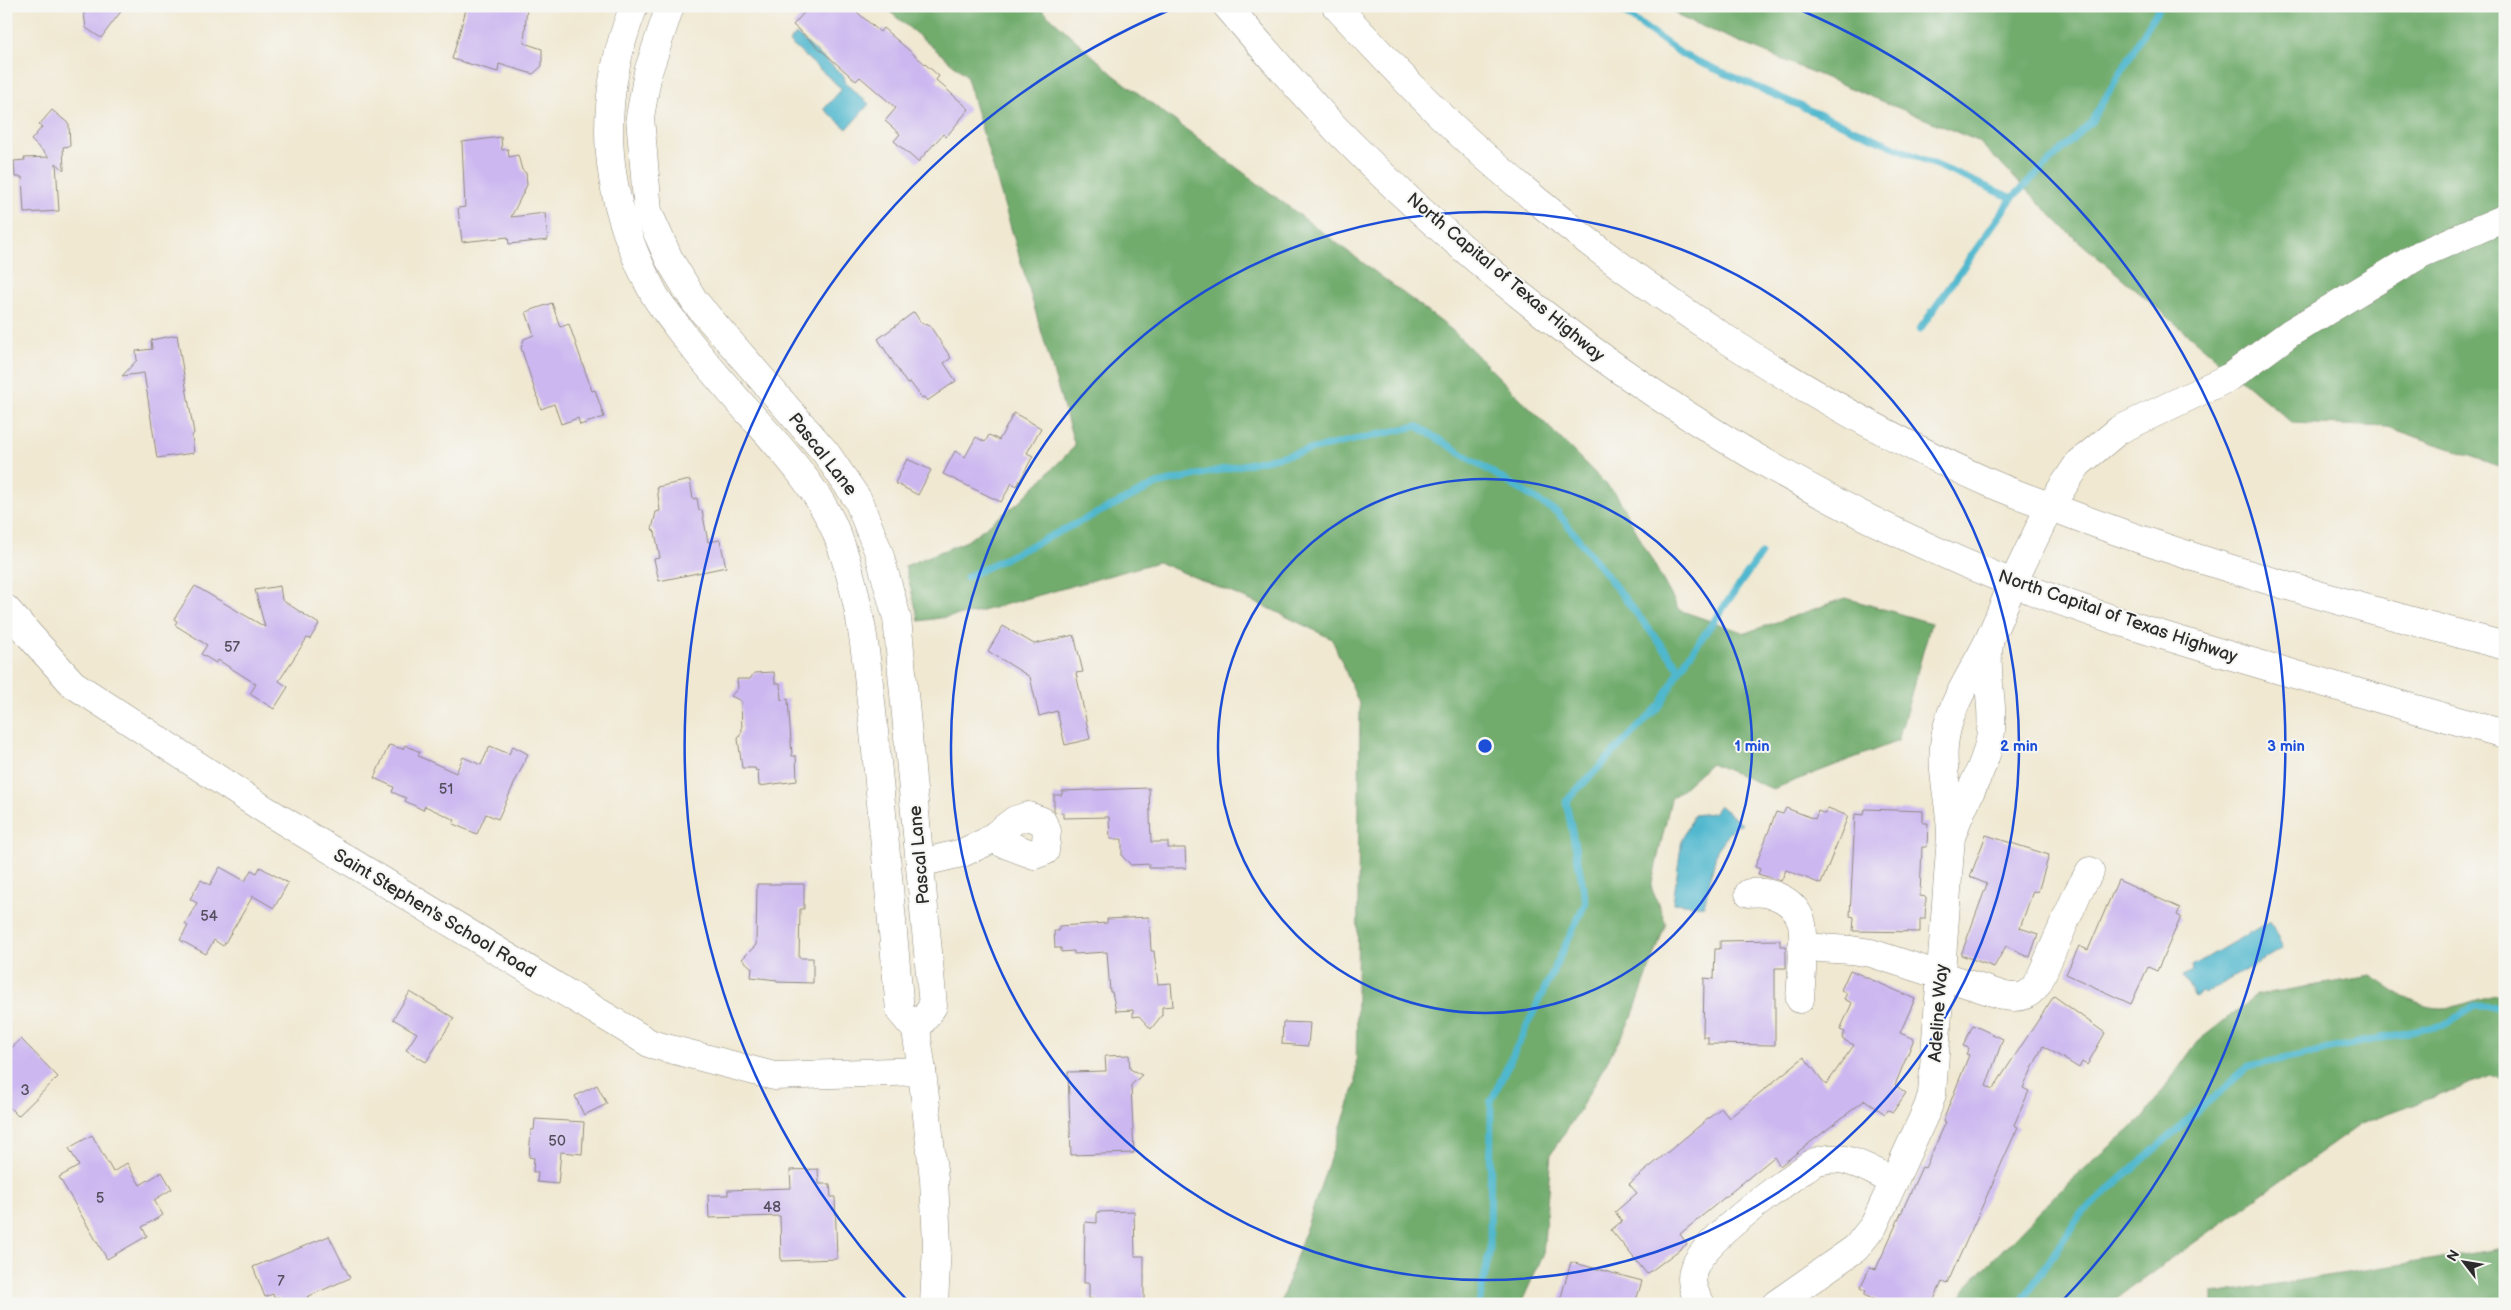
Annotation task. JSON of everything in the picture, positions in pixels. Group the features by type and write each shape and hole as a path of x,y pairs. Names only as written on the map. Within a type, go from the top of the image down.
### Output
{"main road":[{"name":"Pascal Lane","path":"634,6 617,53 610,83 608,114 612,175 626,235 655,296 699,355 784,453 815,495 837,534 851,579 865,643 900,1011 916,1030 933,1006 897,618 879,553 858,500 826,453 696,302 668,259 648,212 640,138 642,101 656,42 670,6"},
{"name":"North Capital of Texas Highway","path":"1227,6 1300,91 1389,180 1483,263 1604,359 1673,406 1808,487 1886,527 2014,583 2143,629 2505,734"},
{"path":"1336,6 1375,48 1492,163 1555,216 1679,306 1783,374 1905,443 1994,485 2166,549 2291,587 2505,646"},
{"path":"612,175 644,171"},
{"name":"Adeline Way","path":"1776,1304 1863,1242 1874,1225 1928,1107 1932,1094 1951,836 1951,816 1943,772 1946,731 1960,692 1989,639 2050,506 2078,464 2119,430 2230,377 2290,333 2421,254 2505,218"},
{"path":"727,387 754,370"},
{"name":"Saint Stephen's School Road","path":"6,609 73,684 264,810 651,1044 774,1076 922,1072"},
{"name":"Adeline Way","path":"1951,836 1979,775 1990,740 1992,712 1986,663 1989,639"},
{"path":"1946,731 1990,740"},
{"path":"920,863 962,853 995,835"},
{"path":"1802,947 1861,951 2006,996 2021,998 2026,996 2038,983 2078,892 2090,871"},
{"path":"1749,893 1772,893 1790,905 1801,919 1800,998"},
{"path":"916,1030 934,1179 937,1245 934,1304"},
{"path":"1690,1300 1693,1272 1704,1251 1720,1234 1811,1164 1822,1159 1840,1158 1894,1181"}],"green space":[{"path":"883,6 1038,6 1114,75 1452,330 1616,494 1679,610 1745,633 1846,598 1931,623 1898,741 1773,789 1711,763 1671,799 1651,887 1666,923 1632,1017 1579,1111 1551,1153 1543,1255 1521,1304 1280,1304 1356,1083 1360,706 1332,639 1275,611 1158,562 975,613 919,621 905,566 967,541 1017,504 1075,446 966,75"},
{"path":"1667,6 2505,6 2505,468 2388,427 2292,423 2068,232 1978,141 1682,18"},
{"path":"2371,976 2404,997 2431,1007 2449,1007 2505,994 2505,1080 2491,1076 2361,1124 2108,1304 1961,1304 1964,1289 2068,1183 2142,1119 2198,1041 2257,995"},
{"path":"2505,1248 2505,1304 2213,1304 2213,1294"}],"water":[{"path":"796,34 844,76 845,83 869,104 847,129 824,109 842,89 789,42"},
{"path":"1719,805 1742,824 1739,826 1736,824 1717,850 1704,906 1673,903 1682,839 1694,815 1713,813"},
{"path":"2270,921 2283,948 2204,994 2202,992 2195,997 2183,976 2193,971 2192,966"}],"building":[{"path":"83,6 125,6 101,38 86,28"},
{"path":"467,6 527,6 524,43 542,49 542,66 533,74 499,64 498,72 452,59"},
{"path":"810,6 850,6 880,32 883,28 939,76 936,80 969,109 946,137 943,134 918,162 894,141 900,134 885,121 896,108 860,77 856,81 793,25"},
{"path":"52,110 69,124 70,146 63,147 64,170 56,163 59,211 24,213 22,177 15,177 14,161 25,160 24,158 49,157 31,140 42,127 39,125"},
{"path":"501,137 502,150 508,149 509,157 518,155 522,170 526,173 527,185 511,217 545,213 548,240 509,244 508,237 462,242 458,208 465,207 462,142"},
{"path":"552,303 560,327 569,324 592,391 595,390 604,417 580,425 578,418 561,424 554,404 541,409 521,348 524,339 534,335 526,312"},
{"path":"914,312 921,323 930,326 951,358 944,363 956,381 927,401 924,397 922,398 910,382 907,384 878,339"},
{"path":"177,335 194,433 192,436 194,453 157,458 144,373 122,376 137,360 136,351 152,349 151,340"},
{"path":"1014,413 1041,428 1027,453 1033,456 1017,486 1012,483 1001,502 943,474 955,451 965,457 976,437 985,442 989,435 999,440"},
{"path":"907,459 931,470 918,495 895,483"},
{"path":"690,480 693,499 697,498 699,510 702,510 708,542 720,540 726,567 659,581 654,559 660,558 655,532 652,529 656,512 660,511 657,487"},
{"path":"195,586 265,627 255,590 280,586 282,600 319,624 310,639 307,638 279,681 288,687 274,709 250,694 256,684 218,660 216,663 201,654 207,645 175,625 177,621 174,619"},
{"path":"1003,626 1034,644 1074,635 1083,672 1076,673 1090,739 1065,745 1057,711 1039,716 1030,677 988,651"},
{"path":"774,672 775,683 780,683 781,700 788,699 792,756 796,756 797,781 759,786 758,770 756,771 755,768 742,768 738,739 742,731 741,701 731,696 738,688 737,679 750,679 754,673"},
{"path":"389,745 403,749 405,745 420,752 418,756 456,773 463,757 481,765 490,746 509,754 513,746 528,754 498,819 486,814 477,834 453,824 455,820 425,806 423,810 405,801 406,798 392,792 394,787 374,778"},
{"path":"1149,788 1151,842 1168,842 1168,848 1185,848 1186,868 1149,868 1149,864 1131,865 1122,856 1122,839 1110,839 1109,817 1063,818 1063,813 1054,812 1054,795 1062,795 1062,791"},
{"path":"1786,808 1815,819 1818,811 1825,814 1828,808 1848,816 1821,884 1786,870 1781,881 1758,874 1760,869 1755,867 1776,812 1783,814"},
{"path":"1865,809 1923,811 1923,823 1928,823 1927,847 1922,847 1920,896 1926,897 1925,919 1920,919 1920,932 1853,931 1854,917 1850,916 1855,814 1864,815"},
{"path":"1986,835 2049,855 2038,892 2033,891 2020,928 2038,934 2030,957 2006,946 1994,967 1961,955 1987,884 1970,877"},
{"path":"220,867 245,881 251,870 257,873 260,867 288,883 274,908 253,896 223,946 214,940 206,954 180,940 188,926 185,924 197,903 190,899 201,880 210,885"},
{"path":"2118,880 2180,908 2177,915 2181,917 2157,971 2148,967 2131,1004 2066,974 2079,946 2088,950"},
{"path":"757,884 804,884 804,909 800,909 799,958 813,958 813,983 777,982 777,980 751,977 752,968 742,959 756,945"},
{"path":"1149,917 1151,951 1154,951 1158,984 1171,983 1173,1006 1162,1007 1162,1015 1151,1029 1139,1016 1133,1017 1133,1010 1116,1011 1112,992 1110,992 1107,952 1074,954 1074,951 1061,952 1061,948 1055,948 1054,931 1059,931 1059,926 1107,923 1107,919"},
{"path":"1780,940 1780,946 1786,946 1786,968 1775,968 1775,1045 1708,1044 1708,1037 1703,1037 1704,978 1714,979 1715,949 1720,949 1720,941"},
{"path":"1850,970 1915,999 1900,1033 1914,1039 1895,1085 1906,1093 1893,1112 1888,1110 1885,1114 1865,1100 1780,1166 1774,1157 1680,1234 1687,1244 1647,1274 1611,1230 1622,1221 1615,1212 1637,1193 1629,1184 1721,1108 1729,1118 1804,1057 1826,1085 1854,1045 1842,1039 1845,1032 1840,1030 1852,1003 1844,999 1847,993 1841,990"},
{"path":"410,992 454,1018 426,1062 406,1050 417,1033 393,1019"},
{"path":"2054,996 2105,1033 2087,1065 2082,1062 2079,1068 2043,1046 2023,1088 2029,1091 2014,1125 2018,1127 1947,1284 1942,1282 1932,1304 1883,1304 1864,1295 1866,1291 1860,1288 1870,1267 1876,1269 1922,1167 1925,1168 1946,1122 1943,1121 1969,1055 1966,1054 1969,1048 1963,1046 1973,1025 2003,1039 1986,1086 1993,1089"},
{"path":"1283,1022 1310,1023 1308,1046 1282,1044"},
{"path":"21,1039 58,1077 18,1116 6,1104 6,1053"},
{"path":"1129,1055 1130,1069 1142,1075 1131,1085 1134,1153 1071,1155 1068,1072 1106,1071 1105,1056"},
{"path":"597,1085 607,1104 584,1115 575,1096"},
{"path":"535,1119 584,1122 582,1154 561,1152 558,1184 537,1182 538,1172 533,1172 534,1158 529,1157 531,1130 534,1130"},
{"path":"92,1135 113,1172 127,1163 140,1185 162,1172 172,1189 154,1200 163,1215 142,1227 147,1236 107,1259 59,1177 79,1166 69,1148"},
{"path":"818,1169 819,1184 830,1184 831,1197 835,1197 837,1259 781,1261 780,1216 709,1218 708,1195 728,1195 728,1190 791,1188 790,1170"},
{"path":"1134,1211 1135,1256 1144,1256 1144,1301 1127,1301 1127,1304 1098,1304 1098,1299 1089,1299 1089,1283 1084,1283 1085,1222 1097,1223 1097,1212"},
{"path":"329,1236 350,1278 307,1297 310,1304 282,1304 279,1297 274,1298 273,1294 265,1297 253,1267"},
{"path":"1571,1262 1642,1281 1635,1304 1559,1304"}],"waterway":[{"path":"1615,6 1683,55 2012,198 2091,122 2160,6"},
{"path":"1920,329 2012,198"},
{"path":"967,577 1157,484 1417,426 1558,513 1680,669"},
{"path":"1479,1304 1490,1249 1491,1101 1586,902 1566,801 1661,704 1680,669 1761,554"},
{"path":"2020,1304 2080,1215 2249,1066 2448,1024 2474,1006 2505,1007"}]}
